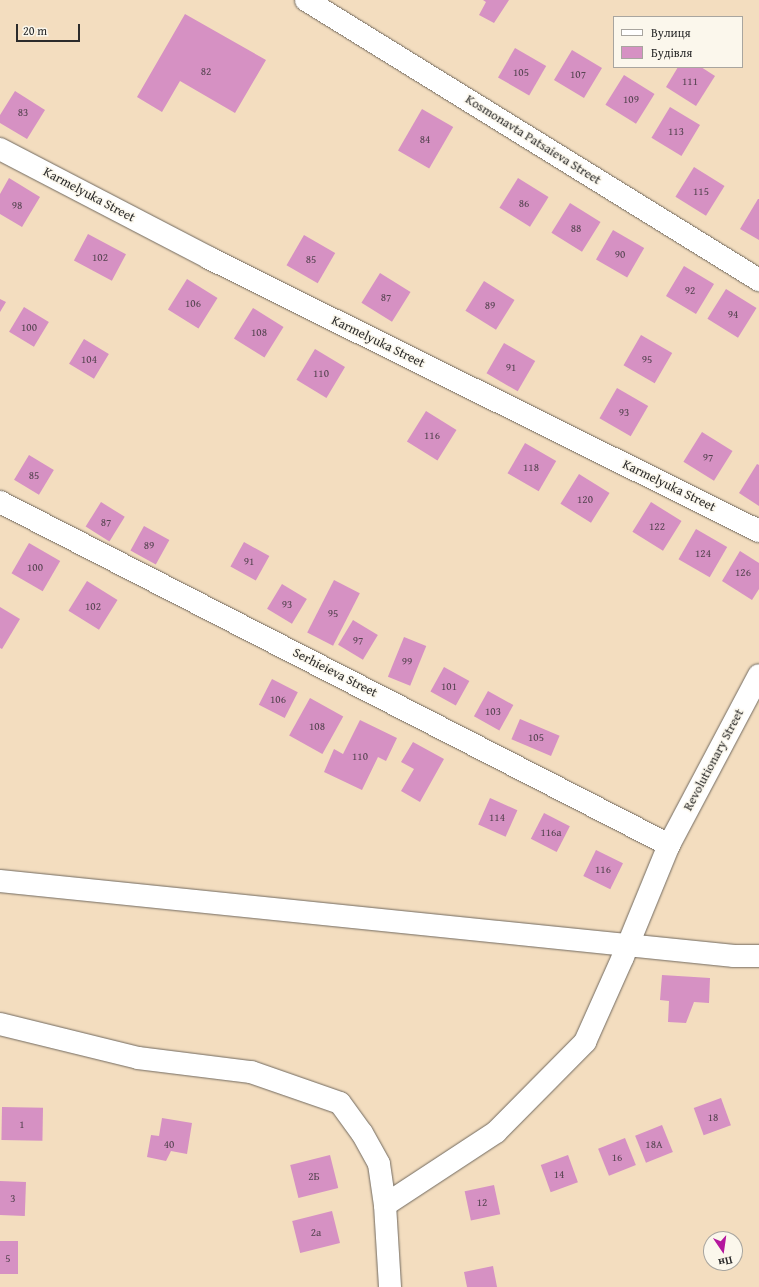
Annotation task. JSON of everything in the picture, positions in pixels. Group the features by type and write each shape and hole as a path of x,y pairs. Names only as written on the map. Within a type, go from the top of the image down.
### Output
{"street":[{"name":"Kosmonavta Patsaieva Street","path":"306,0 759,280"},
{"name":"Karmelyuka Street","path":"0,148 209,258 759,531"},
{"name":"Serhieieva Street","path":"0,502 669,845"},
{"name":"Revolutionary Street","path":"385,1205 496,1132 585,1042 628,945 669,845 759,675"},
{"path":"0,881 734,956 759,956"},
{"path":"0,1024 138,1058 250,1072 340,1103 362,1133 379,1164 385,1205 390,1287"}],"building":[{"path":"483,0 509,0 494,23 479,15 486,2"},
{"path":"185,14 266,60 235,113 180,81 162,112 137,97"},
{"path":"515,48 546,66 529,95 498,77"},
{"path":"572,50 602,68 584,98 554,80"},
{"path":"677,68 703,68 715,76 696,106 666,87"},
{"path":"624,75 655,94 636,124 605,105"},
{"path":"15,91 45,110 27,139 0,123 0,115"},
{"path":"670,107 700,125 681,156 651,138"},
{"path":"422,109 453,127 429,169 398,151"},
{"path":"694,167 725,186 706,216 675,197"},
{"path":"9,178 40,197 22,227 0,214 0,194"},
{"path":"518,178 549,197 530,227 499,208"},
{"path":"759,199 759,240 740,229"},
{"path":"570,203 601,222 582,252 551,233"},
{"path":"613,230 644,248 627,277 596,259"},
{"path":"88,234 126,254 112,281 74,260"},
{"path":"304,235 335,253 318,283 286,265"},
{"path":"684,266 714,284 696,314 666,296"},
{"path":"380,273 411,292 392,322 361,303"},
{"path":"187,279 218,298 198,329 168,310"},
{"path":"484,281 515,300 496,330 465,311"},
{"path":"726,289 757,308 738,338 707,319"},
{"path":"0,299 6,302 0,312"},
{"path":"24,307 49,322 34,347 9,332"},
{"path":"253,308 284,327 264,358 234,339"},
{"path":"641,335 672,353 655,383 624,365"},
{"path":"84,339 109,354 94,379 69,364"},
{"path":"504,343 535,361 518,391 486,373"},
{"path":"315,349 345,367 326,398 296,380"},
{"path":"617,388 648,406 631,436 600,418"},
{"path":"426,411 457,430 437,461 407,442"},
{"path":"702,432 733,451 714,481 683,462"},
{"path":"525,443 556,461 539,491 508,473"},
{"path":"29,455 54,470 39,495 14,480"},
{"path":"757,464 759,465 759,506 739,493"},
{"path":"579,474 610,493 591,523 560,504"},
{"path":"101,502 125,517 109,541 86,527"},
{"path":"651,502 682,521 663,551 632,532"},
{"path":"144,526 169,540 156,565 130,550"},
{"path":"696,529 727,547 710,577 678,559"},
{"path":"244,542 269,556 256,581 230,566"},
{"path":"29,543 60,561 43,591 12,573"},
{"path":"740,551 759,563 759,589 752,600 722,581"},
{"path":"334,580 360,593 333,646 307,633"},
{"path":"87,581 118,600 99,630 68,611"},
{"path":"282,584 307,599 292,624 267,609"},
{"path":"0,607 20,619 2,649 0,648"},
{"path":"353,620 378,635 363,660 338,645"},
{"path":"404,637 426,646 410,686 388,677"},
{"path":"444,667 469,681 456,706 430,691"},
{"path":"272,679 298,692 285,718 259,705"},
{"path":"488,691 513,705 499,730 474,716"},
{"path":"310,698 343,716 322,754 289,736"},
{"path":"520,719 560,736 551,756 511,739"},
{"path":"360,720 397,738 386,761 378,757 362,790 324,772 334,749 343,754"},
{"path":"413,742 444,759 420,802 401,791 414,769 401,762"},
{"path":"490,798 517,810 506,837 478,824"},
{"path":"544,813 570,826 557,852 531,839"},
{"path":"596,850 623,863 610,889 583,876"},
{"path":"662,975 710,978 709,1003 694,1002 686,1023 668,1022 669,1001 660,1000"},
{"path":"721,1098 731,1125 704,1135 694,1108"},
{"path":"2,1107 43,1108 42,1141 1,1140"},
{"path":"162,1118 192,1123 187,1154 171,1151 166,1161 147,1157 151,1135 159,1136"},
{"path":"662,1125 673,1152 646,1163 635,1136"},
{"path":"625,1138 636,1165 609,1176 598,1149"},
{"path":"330,1155 338,1188 298,1198 290,1165"},
{"path":"568,1155 578,1182 551,1192 541,1165"},
{"path":"0,1181 26,1182 25,1216 0,1215"},
{"path":"494,1185 500,1214 471,1221 465,1191"},
{"path":"332,1211 340,1243 300,1253 292,1221"},
{"path":"0,1241 18,1241 18,1274 0,1274"},
{"path":"493,1266 497,1287 467,1287 464,1272"}]}
